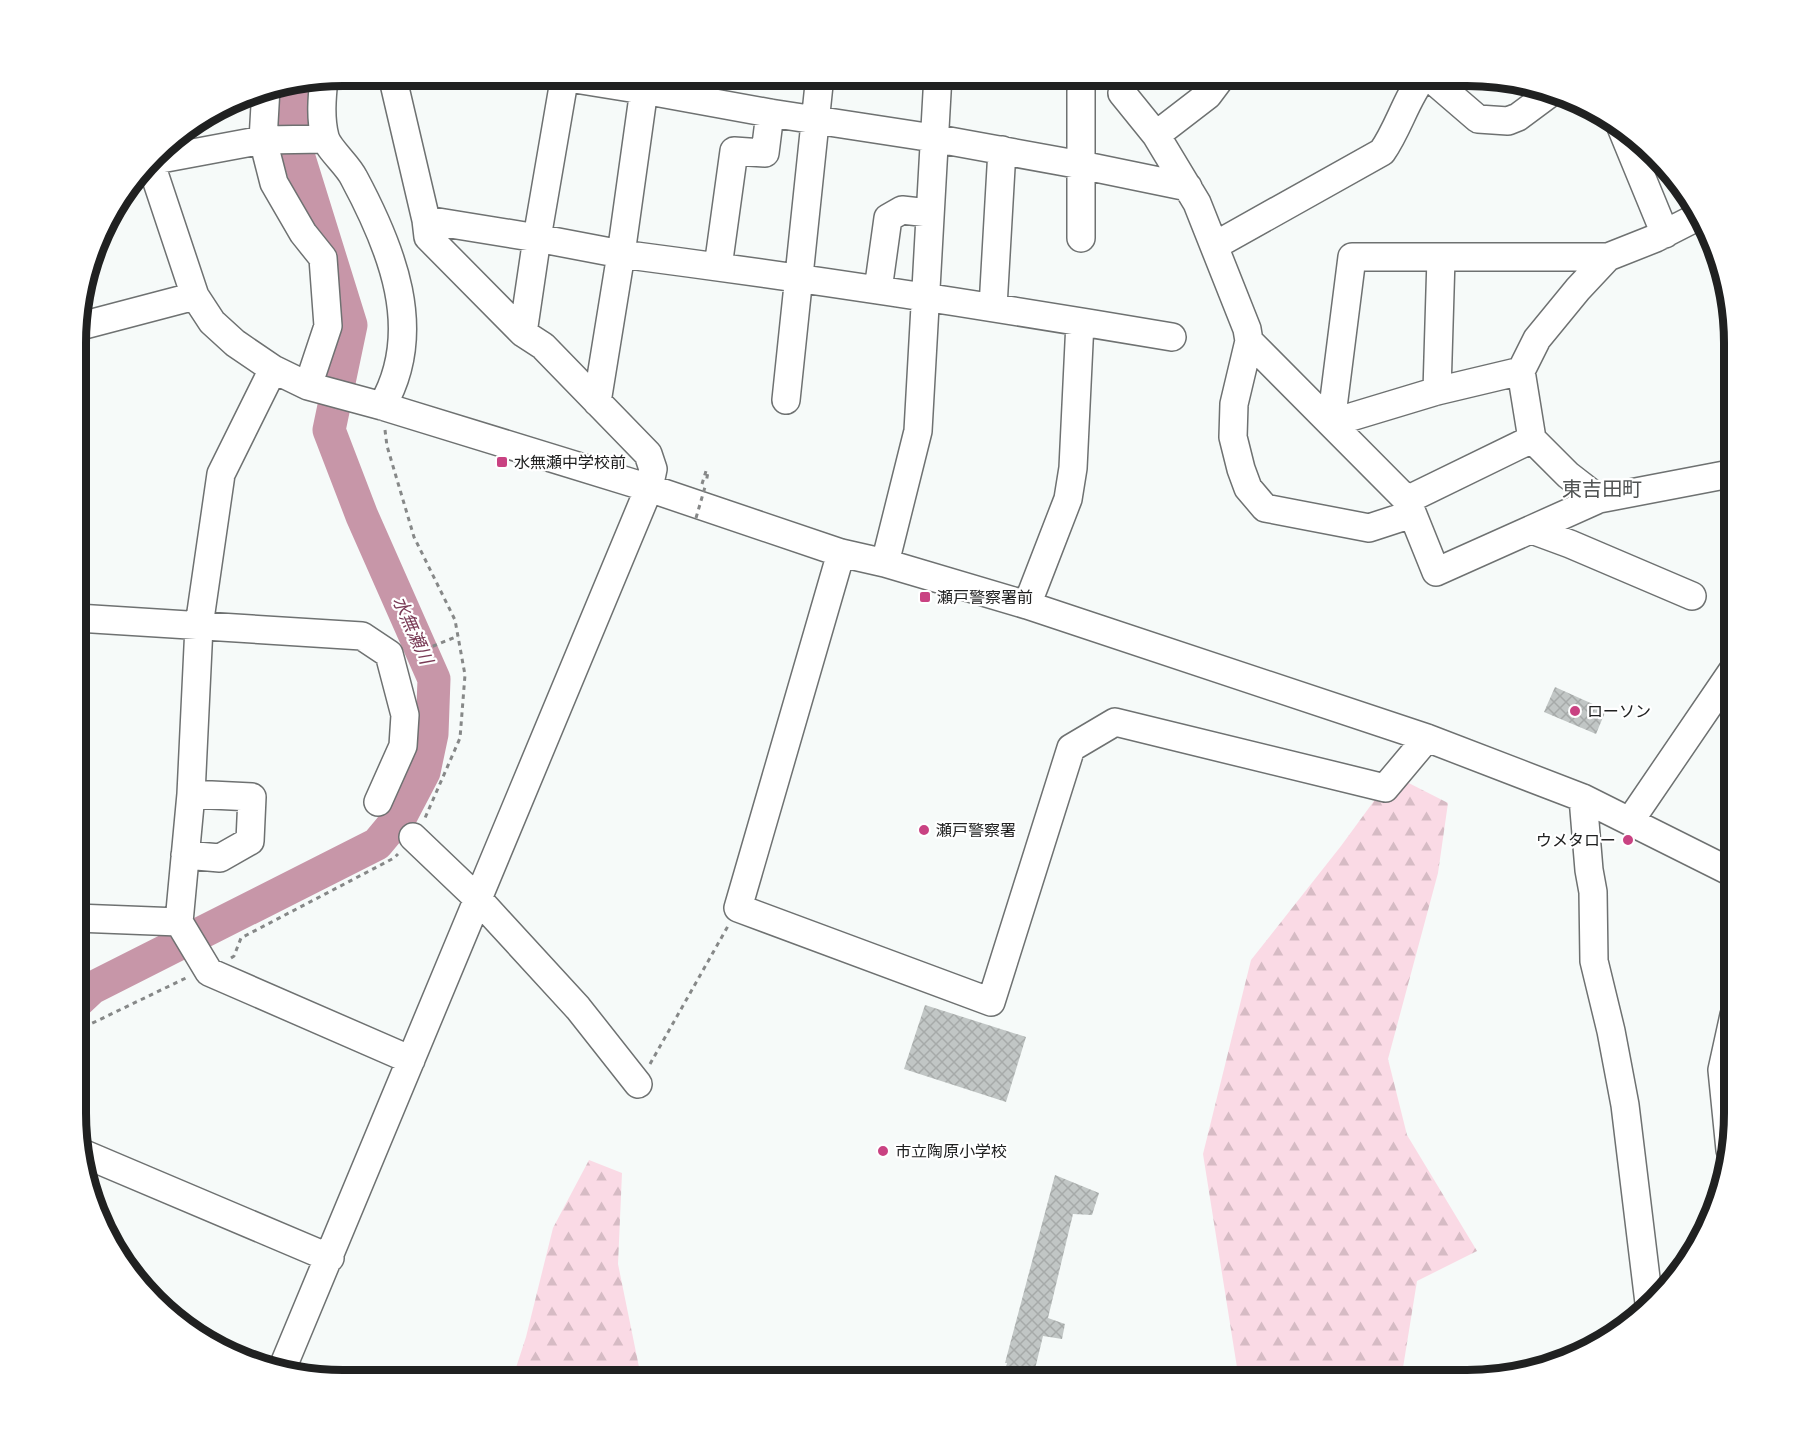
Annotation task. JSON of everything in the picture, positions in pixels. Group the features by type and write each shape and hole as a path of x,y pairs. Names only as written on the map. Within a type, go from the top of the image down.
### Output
{"street":[{"path":"323,86 322,102 325,139 353,175 383,238 399,289 404,321 398,367 392,390 382,406"},
{"path":"285,1363 649,488 653,469 648,454 543,346 524,333 428,237 395,86"},
{"path":"524,333 559,86"},
{"path":"597,402 621,254 643,86"},
{"path":"660,86 770,113 1002,150 1188,187"},
{"path":"786,400 819,86"},
{"path":"885,563 918,431 937,86"},
{"path":"1081,86 1081,238"},
{"path":"1156,135 1208,95 1215,86"},
{"path":"1214,246 1382,152 1396,129 1415,86"},
{"path":"1438,86 1478,119 1508,121 1518,117 1544,97"},
{"path":"1122,93 1156,135 1188,187 1246,329 1249,341 1234,405 1233,437 1248,488 1265,508 1369,528 1532,439"},
{"path":"265,97 263,140 274,183 303,232 323,258 327,326 308,386"},
{"path":"718,267 734,151 765,153 770,113"},
{"path":"164,158 263,140 325,139"},
{"path":"1627,141 1665,234"},
{"path":"993,307 1002,150"},
{"path":"153,169 195,296 212,322 235,344 273,369 308,386 382,406 649,488 841,553 885,563 1028,605 1427,738 1583,798 1724,868"},
{"path":"878,290 888,218 902,210 930,213"},
{"path":"1331,423 1352,258 1608,257 1665,234 1693,219"},
{"path":"426,220 621,254 993,307 1172,337"},
{"path":"1599,499 1568,475 1532,439 1521,371 1537,339 1608,257"},
{"path":"1437,391 1441,258"},
{"path":"86,325 195,296"},
{"path":"1028,605 1068,499 1073,468 1080,322"},
{"path":"1249,341 1410,507 1436,572 1599,499 1724,474"},
{"path":"273,369 221,474 199,626 191,794 181,926 200,974 411,1060"},
{"path":"1331,423 1437,391 1521,371"},
{"path":"1532,530 1692,596"},
{"path":"841,553 738,908 992,1002 1071,747 1115,722 1385,788 1427,738"},
{"path":"86,619 362,636 389,654 405,715 403,746 378,802"},
{"path":"1630,821 1724,683"},
{"path":"185,855 220,858 250,841 252,797 191,794"},
{"path":"1583,798 1593,892 1594,961 1611,1031 1625,1105 1648,1295"},
{"path":"413,837 478,899 578,1008 638,1084"},
{"path":"86,919 181,926"},
{"path":"1724,1061 1722,1070 1724,1090"},
{"path":"89,1156 330,1258"}],"path":[{"path":"241,938 394,858 425,820 460,738 465,675 455,620 414,537 387,447 382,406"},
{"path":"696,518 703,486"},
{"path":"416,653 458,636"},
{"path":"638,1084 738,908"},
{"path":"86,1026 200,974"}],"green space":[{"path":"1393,775 1448,803 1438,873 1388,1059 1407,1135 1477,1251 1417,1281 1403,1370 1237,1370 1203,1154 1251,960 1341,846"},
{"path":"589,1160 622,1173 618,1264 639,1367 642,1370 515,1370 526,1337 553,1228"}],"building":[{"name":"ローソン","path":"1555,687 1606,710 1596,734 1544,712"},
{"path":"925,1005 1026,1037 1006,1102 904,1069"},
{"path":"1055,1175 1099,1193 1092,1215 1073,1214 1048,1318 1065,1324 1062,1339 1043,1336 1035,1369 1005,1370 1007,1363 1005,1363"}],"waterway":[{"name":"水無瀬川","path":"86,994 92,988 377,844 402,814 424,772 432,734 434,679 362,516 329,430 351,325 296,148 291,90"}],"place":[{"name":"水無瀬中学校前","path":"502,462"},
{"name":"瀬戸警察署前","path":"925,597"},
{"name":"ローソン","path":"1575,711"},
{"name":"瀬戸警察署","path":"924,830"},
{"name":"ウメタロー","path":"1628,840"},
{"name":"市立陶原小学校","path":"883,1151"}],"district":[{"name":"東吉田町","path":"1602,489"}]}
